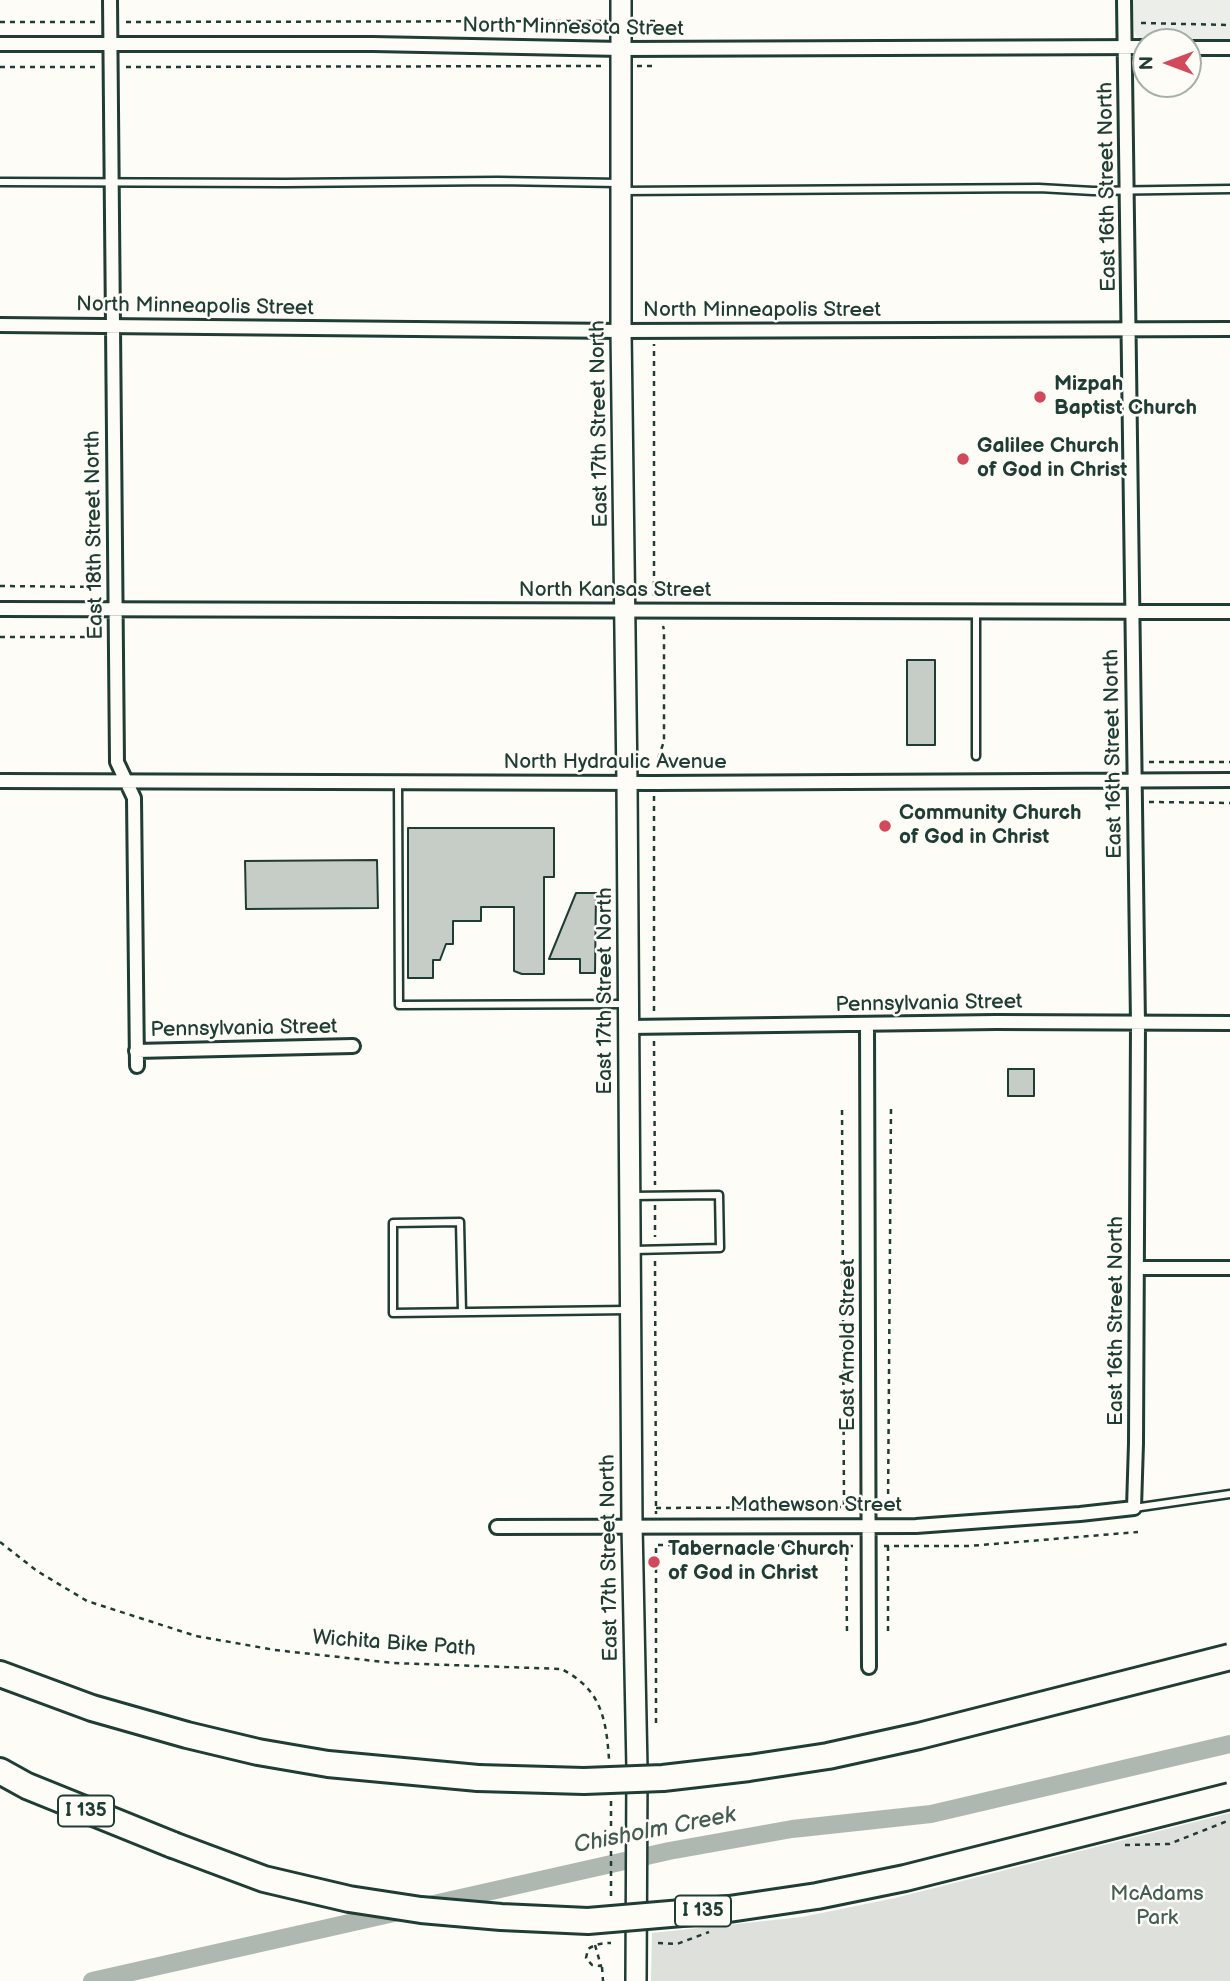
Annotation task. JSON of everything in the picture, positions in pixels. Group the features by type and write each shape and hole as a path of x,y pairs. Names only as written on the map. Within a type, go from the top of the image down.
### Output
{"highway":[{"path":"0,1674 92,1708 258,1752 328,1764 478,1778 584,1781 663,1778 828,1756 919,1736 1230,1657"},
{"name":"I 135","path":"0,1771 27,1786 264,1879 349,1899 435,1911 501,1917 588,1920 729,1909 817,1896 905,1878 1230,1796"}],"street":[{"name":"East 18th Street North","path":"110,0 112,325 109,608 117,762 134,797 137,1066"},
{"name":"East 17th Street North","path":"621,0 621,331 626,610 636,1981"},
{"name":"East 16th Street North","path":"1124,0 1138,1023 1134,1508"},
{"name":"North Minnesota Street","path":"0,44 373,44 621,58 1132,47"},
{"path":"1202,48 1230,48"},
{"name":"North Minneapolis Street","path":"0,325 621,331 1230,329"},
{"name":"North Kansas Street","path":"0,609 1230,612"},
{"name":"North Hydraulic Avenue","path":"0,780 627,783 1230,780"},
{"name":"Pennsylvania Street","path":"629,1027 1230,1023"},
{"name":"East Arnold Street","path":"867,1024 869,1667"},
{"name":"Pennsylvania Street","path":"136,1051 354,1046"},
{"path":"1137,1268 1230,1269"},
{"name":"Mathewson Street","path":"497,1527 943,1524 1134,1508"}],"lane":[{"path":"0,182 498,181 621,187 1039,188 1093,191 1230,189"},
{"path":"976,611 976,756"},
{"path":"398,782 399,1005 629,1004"},
{"path":"629,1196 719,1195 720,1248 629,1250"},
{"path":"462,1312 460,1222 393,1223 393,1313 630,1310"},
{"path":"1134,1508 1230,1494"}],"path":[{"path":"0,22 659,21"},
{"path":"1141,23 1230,25"},
{"path":"0,67 621,58 652,66"},
{"path":"654,331 654,600 664,630 664,741 657,762 654,804 656,1726"},
{"path":"0,586 102,587 109,608 104,637 0,637"},
{"path":"656,1508 844,1507 842,1105"},
{"path":"868,1508 888,1508 891,1108"},
{"path":"656,1545 969,1546 1138,1532"},
{"name":"Wichita Bike Path","path":"0,1542 37,1571 87,1601 196,1636 275,1650 393,1663 562,1669 582,1682 598,1702 607,1730 610,1770"},
{"path":"846,1546 847,1632"},
{"path":"888,1546 888,1636"},
{"path":"611,1792 611,1900"},
{"path":"1114,1845 1169,1844 1230,1820"},
{"path":"601,1966 592,1965 586,1958 588,1949 611,1942"},
{"path":"595,1945 603,1981"}],"shaded area":[{"path":"1133,0 1230,0 1230,40 1202,40 1202,28 1134,28"}],"green space":[{"name":"McAdams Park","path":"1230,1813 1230,1981 651,1981 652,1933 802,1917 895,1898"}],"building":[{"path":"907,660 935,660 935,745 907,745"},
{"path":"408,828 554,828 554,877 544,877 544,974 522,974 514,971 514,907 481,907 481,921 453,921 453,944 446,944 440,960 433,960 433,978 408,978"},
{"path":"377,860 378,908 246,909 245,861"},
{"path":"576,893 596,893 595,973 580,973 580,959 549,959"},
{"path":"1008,1069 1034,1069 1034,1096 1008,1096"}],"waterway":[{"name":"Chisholm Creek","path":"92,1981 669,1851 792,1829 931,1814 1230,1744"}],"place":[{"name":"Mizpah Baptist Church","path":"1040,397"},
{"name":"Galilee Church of God in Christ","path":"963,459"},
{"name":"Community Church of God in Christ","path":"885,826"},
{"name":"Tabernacle Church of God in Christ","path":"654,1562"}]}
